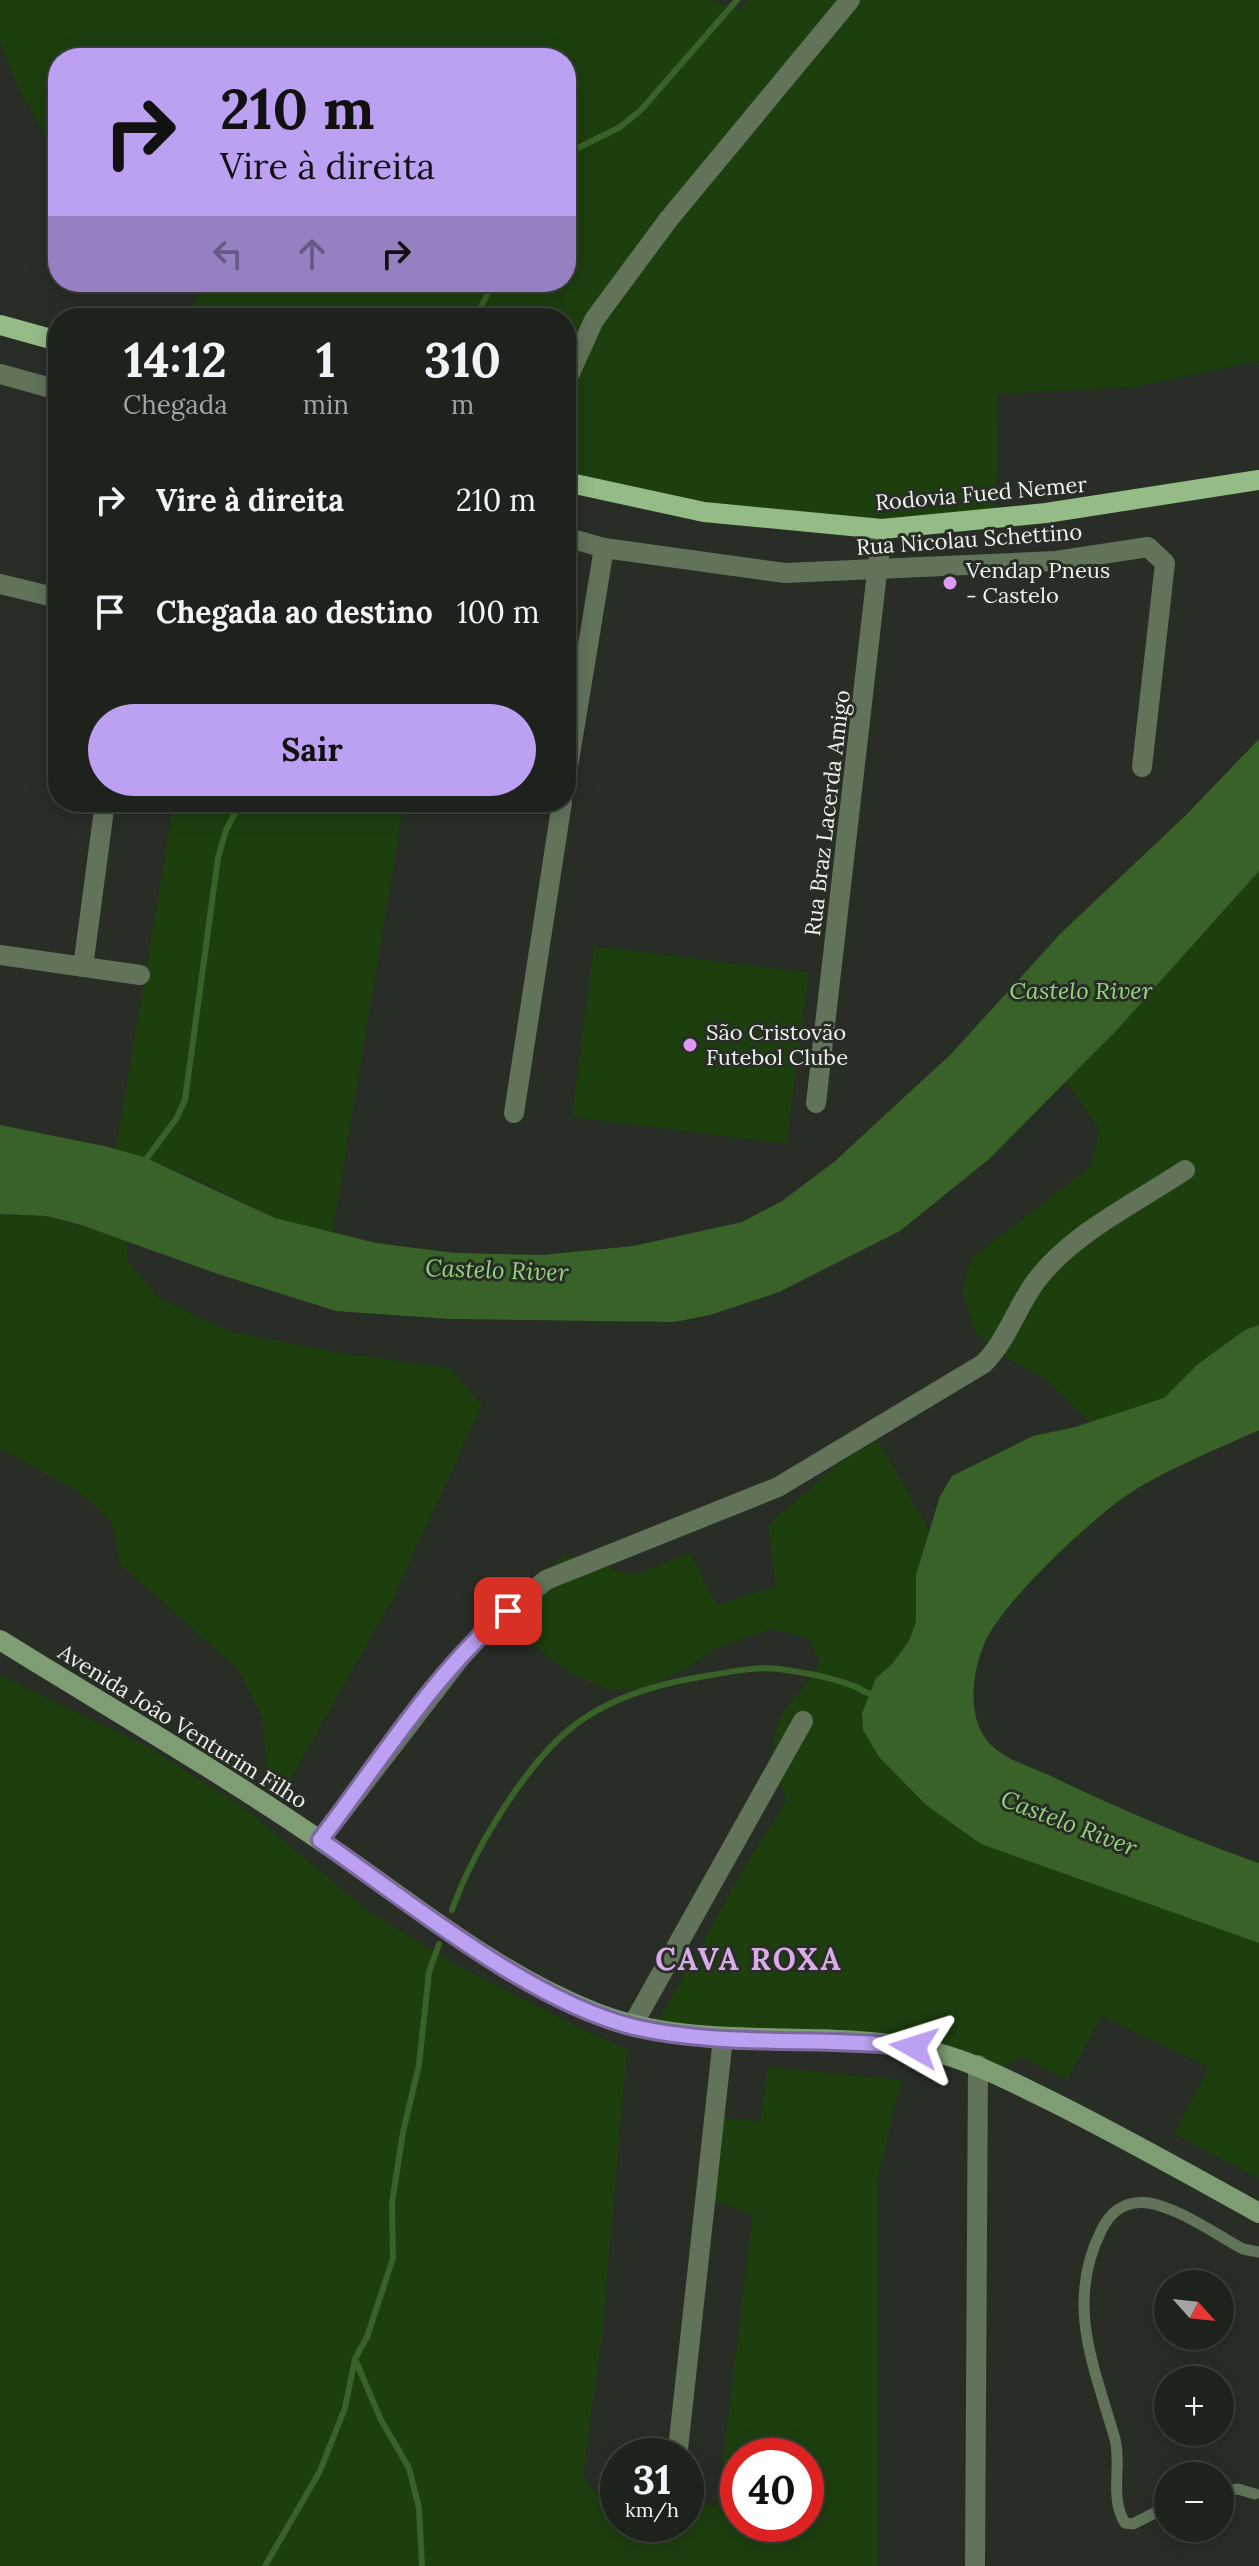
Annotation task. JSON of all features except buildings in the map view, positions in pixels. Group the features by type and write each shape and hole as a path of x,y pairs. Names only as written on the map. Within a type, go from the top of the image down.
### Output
{"main road":[{"path":"0,325 48,338"},
{"name":"Rodovia Fued Nemer","path":"576,484 704,512 882,529 1046,513 1259,480"}],"street":[{"path":"576,360 594,320 668,220 850,0"},
{"path":"0,374 48,387"},
{"name":"Rua Braz Lacerda Amigo","path":"816,1103 880,569 882,529"},
{"name":"Rua Nicolau Schettino","path":"576,540 604,548 785,573 1056,561 1148,547 1165,563 1142,767"},
{"path":"576,718 604,548"},
{"path":"0,584 48,596"},
{"path":"83,967 104,812"},
{"path":"514,1113 560,812"},
{"path":"0,955 140,975"},
{"path":"320,1840 461,1657 489,1626 546,1580 778,1487 983,1364 995,1352 1014,1316 1051,1264 1095,1229 1185,1170"},
{"name":"Avenida João Venturim Filho","path":"0,1640 320,1840 520,1975 590,2011 632,2026 723,2038 881,2043 914,2047 978,2065 1108,2130 1259,2213"},
{"path":"632,2026 803,1721"},
{"path":"679,2438 723,2038"},
{"path":"975,2566 978,2065"}],"lane":[{"path":"1154,2513 1133,2524 1125,2523 1116,2494 1117,2447 1084,2330 1082,2304 1096,2241 1105,2221 1118,2207 1134,2203 1151,2204 1243,2249 1259,2252"},
{"path":"1234,2490 1255,2494"}],"shaded area":[{"path":"0,0 711,0 740,10 747,0 1259,0 1259,361 1133,387 998,394 996,516 818,523 576,479 576,308 191,308 201,292 576,292 576,48 48,48 48,141 20,91 0,41"},
{"path":"172,812 402,812 332,1234 275,1218 192,1177 116,1149"},
{"path":"1259,871 1259,1325 1221,1347 1166,1396 1141,1408 1090,1422 1046,1379 1007,1358 976,1333 962,1291 972,1258 1092,1165 1099,1129 1066,1081 1115,1032"},
{"name":"São Cristovão Futebol Clube","path":"594,946 809,973 786,1144 572,1117"},
{"path":"0,1214 46,1216 126,1240 128,1261 158,1297 227,1331 347,1354 449,1368 482,1405 393,1598 281,1796 267,1783 263,1718 238,1669 121,1565 111,1521 78,1491 0,1449"},
{"path":"878,1440 930,1532 916,1575 916,1622 909,1641 892,1664 876,1678 862,1713 879,1757 926,1805 982,1844 1259,1943 1259,2179 1174,2134 1209,2067 1101,2016 1067,2080 1021,2057 993,2072 939,2053 657,2023 754,1851 786,1802 774,1757 775,1735 784,1712 820,1661 808,1638 771,1629 716,1648 684,1670 644,1688 610,1690 568,1672 534,1645 534,1615 525,1594 564,1555 633,1575 690,1553 717,1605 776,1586 768,1525 842,1461"},
{"path":"0,1675 148,1747 247,1810 364,1908 451,1962 627,2049 602,2335 583,2472 589,2484 600,2493 600,2542 704,2542 704,2505 717,2506 720,2482 720,2542 824,2542 824,2438 725,2438 753,2215 702,2197 710,2117 760,2121 768,2067 901,2080 877,2182 877,2566 0,2566"}],"water":[{"name":"Castelo River","path":"1259,739 1259,871 1115,1032 989,1159 900,1231 779,1292 710,1315 674,1322 450,1319 336,1311 218,1274 81,1225 46,1216 0,1214 0,1125 144,1157 275,1218 376,1243 455,1253 542,1255 633,1246 742,1222 782,1201 834,1162 951,1054 1061,933 1185,816"},
{"name":"Castelo River","path":"1259,1325 1259,1430 1179,1466 1133,1491 1051,1560 1010,1605 985,1642 974,1681 974,1710 983,1735 1005,1755 1102,1800 1259,1863 1259,1943 981,1844 926,1805 879,1757 863,1730 862,1713 876,1678 892,1664 909,1641 916,1622 916,1575 940,1496 952,1476 1033,1436 1075,1427 1164,1398 1198,1364 1245,1330"}],"waterway":[{"path":"576,149 620,127 641,110 737,0"},
{"path":"481,308 488,292"},
{"path":"144,1162 176,1119 185,1100 218,858 226,830 236,812"},
{"path":"452,1910 487,1835 520,1784 557,1740 605,1706 668,1684 760,1668 825,1677 872,1694"},
{"path":"265,2566 320,2471 345,2408 355,2359 367,2337 393,2258 392,2203 403,2132 419,2065 429,1972 439,1944"},
{"path":"355,2359 381,2420 409,2468 419,2508 422,2566"}],"place":[{"name":"Vendap Pneus - Castelo","path":"950,583"},
{"name":"São Cristovão Futebol Clube","path":"690,1045"}],"district":[{"name":"CAVA ROXA","path":"749,1959"}],"route":[{"path":"508,1611 489,1626 461,1657 320,1840 484,1954 590,2011 632,2026 723,2038 861,2042 914,2047"}]}
